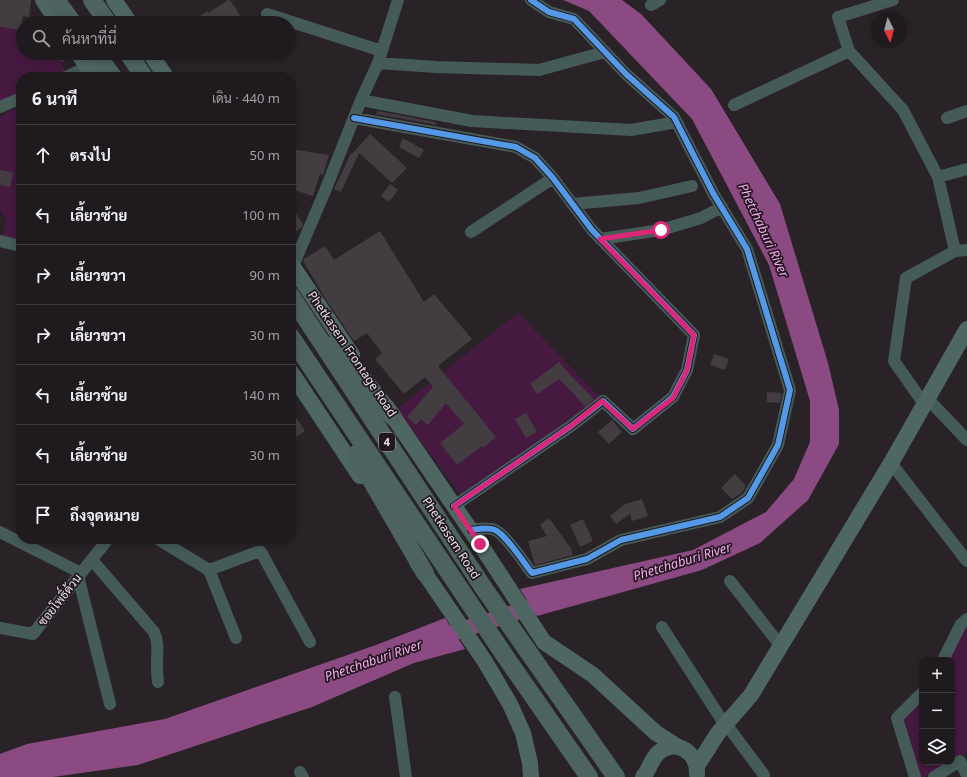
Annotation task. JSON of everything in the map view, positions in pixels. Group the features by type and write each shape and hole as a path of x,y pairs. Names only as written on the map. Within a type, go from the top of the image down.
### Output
{"highway":[{"path":"56,0 68,16"},
{"path":"66,0 76,16"},
{"path":"94,0 103,16"},
{"path":"106,60 114,72"},
{"path":"133,60 141,72"},
{"path":"92,66 103,72"},
{"path":"296,295 393,417"},
{"name":"Phetkasem Road","path":"296,304 483,587 616,777"},
{"name":"Phetkasem Road","path":"296,344 505,656 587,775"},
{"path":"296,349 425,573"}],"main road":[{"path":"42,0 53,16"},
{"path":"114,0 125,16"},
{"path":"155,60 163,72"},
{"name":"Phetkasem Frontage Road","path":"296,271 393,417 471,530 544,642 593,675 656,733 681,748 695,759 697,771"},
{"path":"697,771 723,727 751,695 891,463 967,329"},
{"path":"296,380 484,660 510,704 523,733 530,762 531,777"},
{"path":"642,777 647,772 653,760 664,750 670,747 681,748 697,745 723,727"}],"street":[{"path":"296,256 378,63 398,0"},
{"path":"471,530 484,528 496,530 514,548 532,573 587,559 621,540 720,517 748,498 778,445 790,390 747,249 713,193 674,117 626,74 574,19 550,12 531,0"},
{"path":"893,0 838,17 849,50 903,110 938,177 961,251 906,278 894,361 925,401 967,440"},
{"path":"267,14 273,16"},
{"path":"296,23 382,51"},
{"path":"734,105 849,50"},
{"path":"378,63 436,68 539,70 605,52"},
{"path":"78,72 92,66"},
{"path":"0,107 16,100"},
{"path":"361,100 472,121 631,130 677,122"},
{"path":"948,118 967,111"},
{"path":"354,118 516,147 535,158 553,178 600,239 694,335 687,370 673,398 633,429 602,401 571,426 454,506"},
{"path":"938,177 967,169"},
{"path":"470,232 553,178"},
{"path":"572,204 639,198 692,186"},
{"path":"600,239 661,230 701,218 722,207"},
{"path":"0,241 16,245"},
{"path":"891,463 967,561"},
{"path":"0,532 16,541"},
{"path":"22,544 80,575 110,704"},
{"name":"ซอยโพธิ์ด้วน","path":"0,628 33,634 104,544"},
{"path":"166,544 209,570 236,638"},
{"path":"209,570 257,552 261,552 310,642"},
{"path":"92,560 154,632 158,649 158,682"},
{"path":"730,581 780,645"},
{"path":"944,657 961,624 967,619"},
{"path":"662,627 723,727 764,775"},
{"path":"915,777 897,718 919,696"},
{"path":"395,697 406,777"},
{"path":"934,777 960,761 967,774"}],"shaded area":[{"path":"0,27 16,29 16,60 60,60 62,62 61,66 67,72 16,72 16,96 0,103"},
{"path":"16,108 16,243 1,238 7,222 0,210 0,185 10,187 13,172 0,170 0,118 5,113"},
{"path":"518,313 607,404 461,496 397,409"},
{"path":"967,623 967,753 955,760 955,657 949,657"},
{"path":"919,701 919,765 946,765 924,777 921,777 904,718"}],"water":[{"path":"563,0 622,0 641,14 711,89 780,204 828,363 839,410 839,444 808,500 760,543 702,570 537,616 520,589 693,550 766,512 794,479 810,442 810,401 769,265 692,119 589,11"},
{"path":"445,618 465,649 414,663 312,707 138,765 53,777 0,777 0,754 27,744 165,719 376,645"}],"building":[{"path":"0,0 31,0 29,16 16,16 16,29 0,27"},
{"path":"230,0 240,16 200,16 207,11 208,13"},
{"path":"378,111 435,122 437,125 376,114"},
{"path":"370,134 407,168 392,183 359,153 341,192 334,189 351,153 352,154"},
{"path":"403,138 424,150 419,158 399,147"},
{"path":"296,150 329,155 323,175 320,174 313,196 296,191"},
{"path":"0,170 13,172 10,187 0,185"},
{"path":"390,184 398,190 389,202 381,196"},
{"path":"296,214 303,224 301,228 296,232"},
{"path":"380,231 424,302 434,294 472,339 438,366 496,437 483,448 482,446 457,465 440,443 464,424 446,403 428,425 421,419 416,425 407,417 433,387 425,377 404,394 375,359 382,353 367,333 354,341 327,301 303,261 325,246 334,260"},
{"path":"714,354 729,359 725,370 710,365"},
{"path":"559,362 594,399 585,406 559,379 537,394 530,384"},
{"path":"767,392 782,393 780,403 767,402"},
{"path":"526,413 537,432 526,438 515,419"},
{"path":"296,418 305,431 296,437"},
{"path":"612,420 622,432 609,444 598,432"},
{"path":"735,474 746,486 742,493 732,499 721,488"},
{"path":"642,499 648,516 632,521 630,514 616,524 610,516 625,504"},
{"path":"549,518 572,550 573,555 535,565 528,541 547,536 540,525"},
{"path":"583,519 593,541 580,547 570,525"}],"waterway":[{"name":"Phetchaburi River","path":"434,639 535,606"}],"cycle path":[{"path":"471,530 483,528 495,530 504,537 532,573 587,559 621,540 720,517 748,498 778,445 790,390 747,249 713,193 674,117 626,74 574,19 549,12 531,0"},
{"path":"354,118 516,147 535,158 553,178 592,230 694,335 687,370 673,397 633,429 603,401 571,426 454,506"}],"route":[{"path":"480,544 454,506 571,426 602,401 633,429 673,398 687,370 694,335 600,239 661,230"}]}
